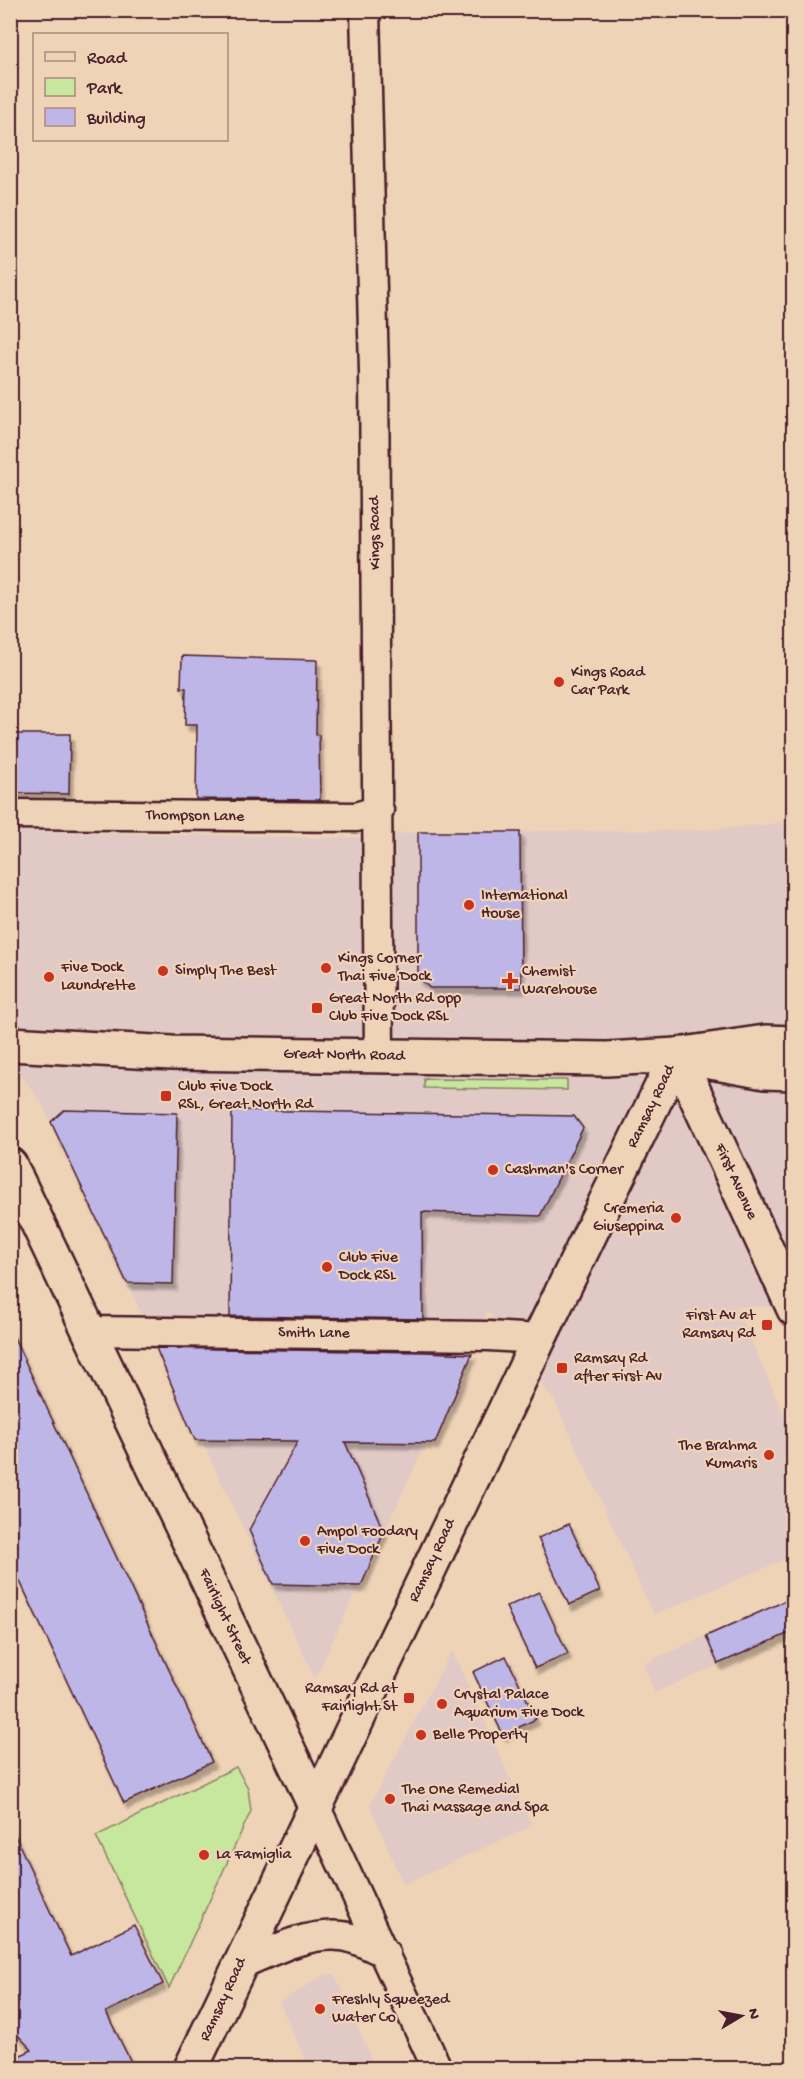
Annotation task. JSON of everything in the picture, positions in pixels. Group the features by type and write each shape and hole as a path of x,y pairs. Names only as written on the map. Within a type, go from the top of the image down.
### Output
{"main road":[{"name":"Great North Road","path":"10,1044 172,1053 606,1059 677,1055 765,1042 794,1043"},
{"name":"Great North Road","path":"677,1055 765,1072 794,1073"},
{"name":"First Avenue","path":"677,1055 794,1308"},
{"name":"Ramsay Road","path":"191,2068 677,1055"},
{"name":"Fairlight Street","path":"10,1165 316,1808"}],"street":[{"name":"Kings Road","path":"365,10 374,372 379,1056"},
{"name":"Thompson Lane","path":"10,814 356,818 379,810"},
{"name":"Smith Lane","path":"89,1331 489,1336 539,1339"},
{"name":"Fairlight Street","path":"316,1808 437,2068"},
{"path":"239,1965 302,1941 327,1935 344,1936 385,1953"}],"shaded area":[{"path":"793,822 793,1307 736,1307 793,1435 793,1556 654,1615 555,1402 488,1311 315,1679 43,1106 11,1060 10,831 341,838 418,832 705,830"},
{"path":"793,1597 793,1631 655,1693 643,1664"},
{"path":"452,1650 532,1826 403,1885 370,1805"},
{"path":"326,1974 335,1974 375,2068 309,2068 279,2002"}],"green space":[{"path":"424,1079 567,1080 567,1090 424,1088"},
{"path":"236,1767 248,1788 251,1811 169,1988 96,1836"}],"building":[{"path":"182,656 317,660 316,735 319,735 320,800 196,799 197,725 185,725 186,688 181,688"},
{"path":"10,734 70,734 69,794 10,793"},
{"name":"International House","path":"418,832 520,832 521,988 430,988 418,978"},
{"path":"64,1110 177,1113 173,1284 127,1283 51,1122"},
{"name":"Club Five Dock RSL","path":"232,1110 574,1116 583,1128 540,1216 422,1212 423,1319 230,1316"},
{"path":"10,1329 212,1762 124,1803 10,1560"},
{"path":"156,1348 472,1354 435,1443 345,1442 384,1532 361,1586 273,1584 249,1530 298,1441 195,1440"},
{"path":"569,1524 600,1591 569,1605 538,1538"},
{"path":"539,1592 568,1654 535,1668 506,1607"},
{"path":"794,1597 794,1631 718,1664 706,1636"},
{"path":"506,1656 536,1719 503,1735 473,1672"},
{"path":"10,1825 71,1956 134,1925 163,1984 106,2012 134,2068 10,2068 10,2060 32,2050 10,2027"}],"place":[{"name":"Kings Road Car Park","path":"559,682"},
{"name":"International House","path":"469,905"},
{"name":"Kings Corner Thai Five Dock","path":"326,968"},
{"name":"Simply The Best","path":"163,971"},
{"name":"Five Dock Laundrette","path":"49,977"},
{"name":"Chemist Warehouse","path":"510,981"},
{"name":"Great North Rd opp Club Five Dock RSL","path":"317,1008"},
{"name":"Club Five Dock RSL, Great North Rd","path":"166,1096"},
{"name":"Cashman's Corner","path":"493,1170"},
{"name":"Cremeria Giuseppina","path":"676,1218"},
{"name":"Club Five Dock RSL","path":"327,1267"},
{"name":"First Av at Ramsay Rd","path":"767,1325"},
{"name":"Ramsay Rd after First Av","path":"562,1368"},
{"name":"The Brahma Kumaris","path":"769,1455"},
{"name":"Ampol Foodary Five Dock","path":"305,1541"},
{"name":"Ramsay Rd at Fairlight St","path":"409,1698"},
{"name":"Crystal Palace Aquarium Five Dock","path":"442,1704"},
{"name":"Belle Property","path":"421,1735"},
{"name":"The One Remedial Thai Massage and Spa","path":"390,1799"},
{"name":"La Famiglia","path":"204,1855"},
{"name":"Freshly Squeezed Water Co","path":"320,2009"}]}
